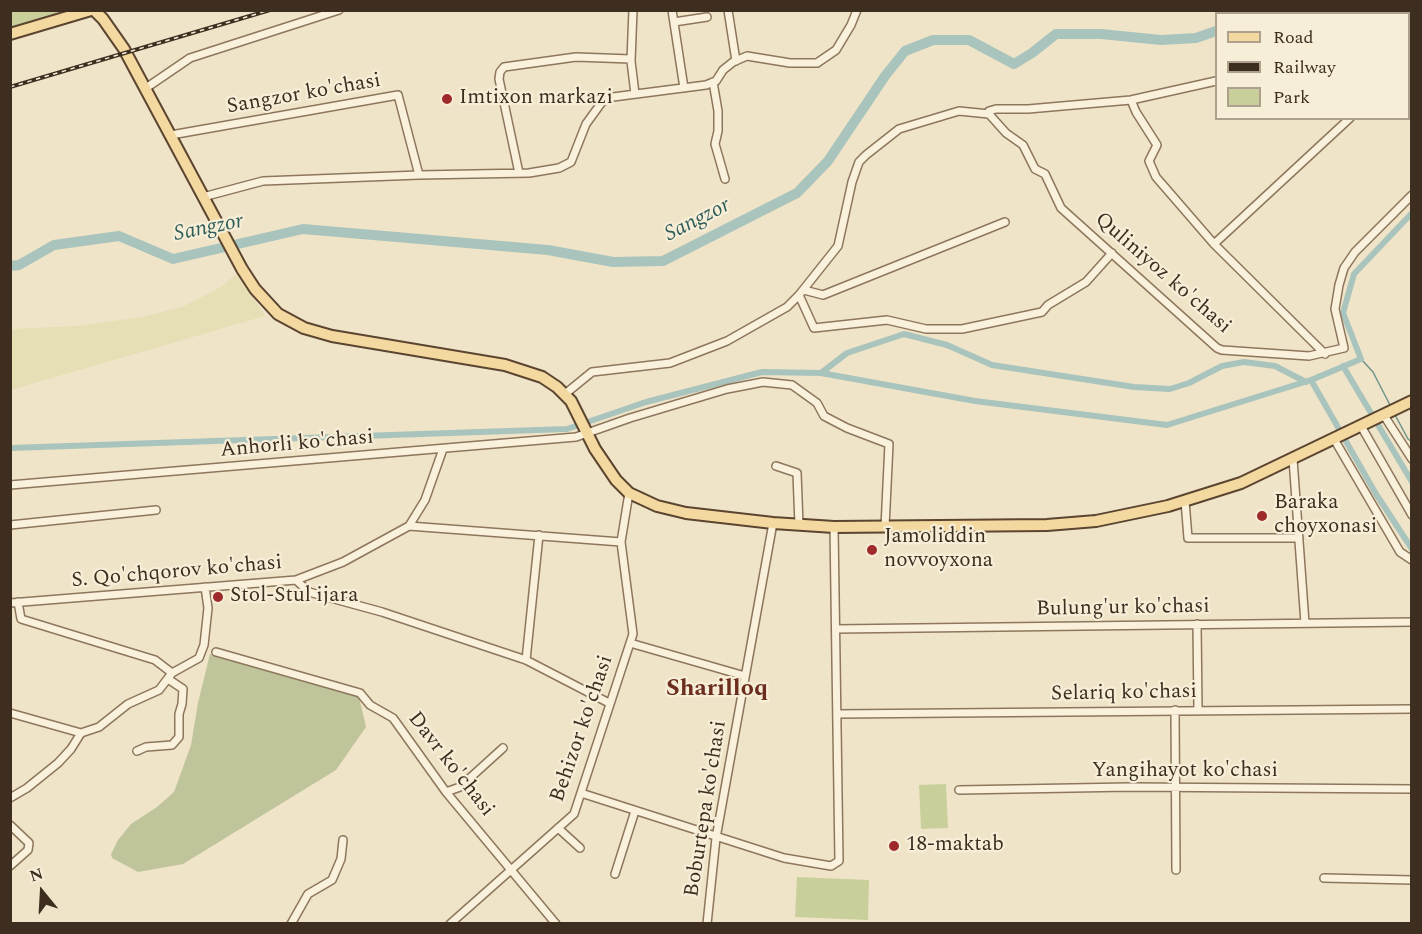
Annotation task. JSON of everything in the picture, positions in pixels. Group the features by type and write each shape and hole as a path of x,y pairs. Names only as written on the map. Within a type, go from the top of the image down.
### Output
{"main road":[{"path":"10,34 93,10 103,19 124,49 146,88 242,269 255,289 285,319 304,328 346,339 505,364 537,374 565,394 610,472 629,493 671,510 773,523 834,527 1071,524 1120,517 1185,501 1241,483 1412,401"}],"street":[{"path":"146,88 190,57 339,10"},
{"path":"633,10 631,59 635,94"},
{"path":"672,10 684,88"},
{"path":"728,10 736,61"},
{"path":"203,196 262,181 519,173 559,168 571,162 586,124 602,102 635,94 713,82 723,70 747,56 790,63 817,63 837,50 857,10"},
{"path":"674,22 707,17"},
{"path":"519,173 499,79 504,67 576,57 631,59"},
{"path":"565,394 591,372 670,363 727,341 787,307 838,246 852,182 859,162 899,129 959,111 989,114 989,111 996,109 1131,100 1215,81"},
{"path":"713,82 718,111 718,131 715,144 725,179"},
{"name":"Sangzor ko'chasi","path":"171,135 398,95 418,175"},
{"path":"1131,100 1157,145 1149,159 1152,170 1214,244 1325,354 1344,348 1335,309 1344,268 1355,252 1412,195"},
{"name":"Quliniyoz ko'chasi","path":"989,114 1006,133 1023,145 1035,169 1045,174 1061,208 1216,348 1309,356 1325,354"},
{"path":"1214,244 1348,120"},
{"path":"801,292 823,295 1005,222"},
{"path":"801,292 814,328 887,320 926,329 962,328 1042,312 1048,305 1086,282 1112,253"},
{"name":"Anhorli ko'chasi","path":"10,485 576,437 727,389 763,382 792,385 817,403 824,416 846,428 889,444 885,527"},
{"path":"1387,412 1412,459"},
{"path":"1361,426 1412,514"},
{"path":"1335,439 1400,552 1412,560"},
{"path":"296,580 343,562 409,526 424,500 443,449"},
{"path":"1293,459 1305,623"},
{"path":"776,466 797,473 799,525"},
{"name":"Behizor ko'chasi","path":"450,924 574,814 633,634 621,542 629,493"},
{"path":"1185,501 1188,538 1299,538"},
{"path":"10,525 156,510"},
{"name":"Boburtepa ko'chasi","path":"707,924 716,838 773,523"},
{"path":"409,526 621,542"},
{"path":"581,793 784,858 831,866 839,861 834,527"},
{"path":"526,660 539,536"},
{"name":"S. Qo'chqorov ko'chasi","path":"14,603 296,580 309,592 382,612 526,660 609,703"},
{"path":"10,713 81,733 99,727 129,704 159,690 170,676 199,658 204,645 208,608 205,587"},
{"path":"14,603 21,619 155,660 183,689 182,704 178,714 179,736 172,745 146,747 137,751"},
{"name":"Bulung'ur ko'chasi","path":"836,628 1412,622"},
{"path":"1197,624 1198,709"},
{"path":"630,643 745,676"},
{"name":"Davr ko'chasi","path":"216,652 360,693 370,705 393,718 446,792 556,924"},
{"name":"Selariq ko'chasi","path":"837,714 1198,709 1412,709"},
{"path":"1175,710 1176,870"},
{"path":"10,798 27,788 58,763 81,733"},
{"path":"446,792 460,787 503,747"},
{"name":"Yangihayot ko'chasi","path":"959,790 1412,789"},
{"path":"615,874 635,811"},
{"path":"10,825 29,843 28,850 10,866"},
{"path":"558,828 580,848"},
{"path":"291,924 308,894 332,880 341,859 343,840"},
{"path":"1324,878 1412,879"}],"shaded area":[{"path":"238,273 265,316 11,390 11,329 77,326 142,317 182,307 219,288"}],"green space":[{"path":"72,10 11,30 11,11"},
{"path":"210,654 359,697 366,727 336,770 183,864 138,872 112,858 111,854 118,840 131,824 157,807 174,792 191,745"},
{"path":"946,784 948,828 921,829 919,785"},
{"path":"797,877 869,880 868,920 795,917"}],"waterway":[{"name":"Sangzor","path":"10,266 19,265 54,245 119,236 173,259 303,229 548,250 613,262 663,261 797,193 828,161 885,76 905,51 933,40 969,40 1014,64 1056,34 1101,34 1161,40 1196,38 1215,31"},
{"path":"10,448 567,429 646,402 762,372 821,373 975,401 1167,425 1311,380 1361,359 1343,313 1354,274 1412,213"},
{"path":"821,373 847,353 904,334 947,345 992,365 1134,387 1170,389 1189,383 1222,366 1244,362 1275,366 1306,382"},
{"path":"1361,359 1373,372 1391,407"},
{"path":"1343,366 1412,482"},
{"path":"1311,380 1376,494 1412,549"},
{"path":"1394,413 1408,439 1412,442"}],"railway":[{"path":"10,87 270,10"}],"place":[{"name":"Imtixon markazi","path":"447,99"},
{"name":"Baraka choyxonasi","path":"1262,516"},
{"name":"Jamoliddin novvoyxona","path":"872,550"},
{"name":"Stol-Stul ijara","path":"218,597"},
{"name":"18-maktab","path":"894,846"}],"district":[{"name":"Sharilloq","path":"717,690"}]}
